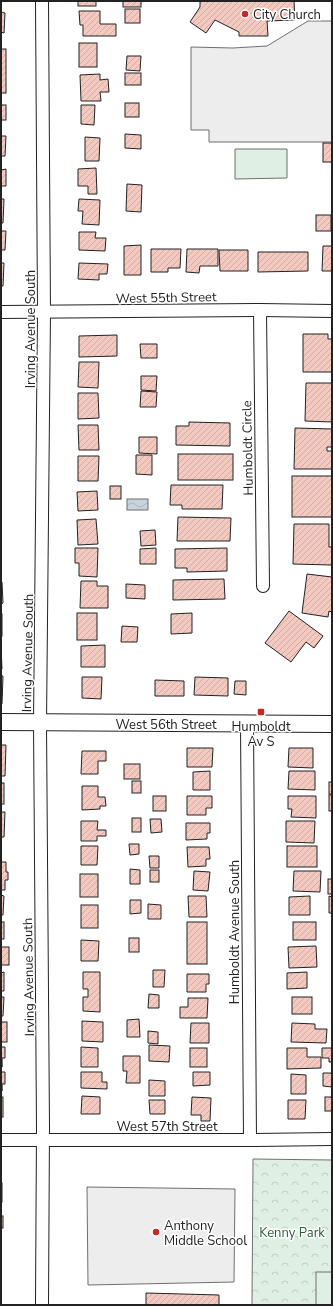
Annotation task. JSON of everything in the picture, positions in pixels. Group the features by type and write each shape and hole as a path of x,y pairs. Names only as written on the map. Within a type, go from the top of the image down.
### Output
{"street":[{"name":"Irving Avenue South","path":"42,1 44,312 40,723 43,1140 42,1305"},
{"name":"West 55th Street","path":"1,312 260,310 332,311"},
{"name":"Humboldt Circle","path":"260,310 263,586"},
{"name":"West 56th Street","path":"1,722 332,724"},
{"name":"Humboldt Avenue South","path":"247,724 250,1140"},
{"name":"West 57th Street","path":"1,1140 332,1139"}],"green space":[{"path":"235,149 287,149 287,178 235,179"},
{"name":"Kenny Park","path":"253,1159 332,1160 332,1305 252,1305"},
{"path":"316,1272 332,1272 332,1305 316,1305"}],"shaded area":[{"path":"308,21 332,21 332,142 209,142 209,130 191,130 191,47 233,48 267,46"},
{"path":"87,1187 235,1189 234,1282 88,1285"}],"water":[{"path":"127,499 148,499 148,510 127,510"}],"building":[{"path":"78,1 96,1 96,6 78,6"},
{"path":"123,1 141,1 141,7 123,7"},
{"name":"City Church","path":"294,1 295,20 267,21 268,36 239,36 239,32 215,20 206,33 190,22 200,7 200,2"},
{"path":"125,9 140,9 140,23 125,23"},
{"path":"79,11 100,11 100,24 116,24 116,36 83,36 83,25 80,25"},
{"path":"1,12 5,13 4,33 1,32"},
{"path":"79,43 97,43 97,67 79,67"},
{"path":"1,49 6,49 6,93 1,93"},
{"path":"127,56 141,56 140,71 126,70"},
{"path":"125,73 141,73 141,85 125,85"},
{"path":"100,74 100,80 108,79 109,92 100,92 101,101 81,101 80,75"},
{"path":"125,103 139,103 139,117 125,117"},
{"path":"1,105 6,105 6,120 1,120"},
{"path":"81,105 95,105 94,125 81,124"},
{"path":"125,134 141,135 141,149 125,148"},
{"path":"1,136 6,136 5,156 1,156"},
{"path":"85,137 100,138 99,161 85,161"},
{"path":"323,143 332,143 332,162 323,162"},
{"path":"96,168 97,194 88,194 88,186 78,186 78,169"},
{"path":"6,169 6,186 1,186 1,170"},
{"path":"127,184 142,185 141,212 126,211"},
{"path":"1,199 4,199 3,223 1,223"},
{"path":"79,199 100,200 99,225 82,224 83,211 78,211"},
{"path":"316,215 331,215 331,231 316,231"},
{"path":"1,231 6,231 5,250 1,250"},
{"path":"79,232 96,232 95,238 106,238 105,251 79,250"},
{"path":"141,245 141,275 124,275 124,246"},
{"path":"323,246 332,246 332,271 322,271"},
{"path":"151,249 181,249 180,268 168,268 168,272 151,272"},
{"path":"187,249 218,249 218,266 200,266 199,273 186,272"},
{"path":"219,250 248,250 248,271 220,271"},
{"path":"258,252 308,252 308,271 258,272"},
{"path":"1,263 4,263 3,286 1,286"},
{"path":"79,263 108,264 107,274 99,274 99,280 78,279"},
{"path":"303,334 328,334 328,339 332,339 332,372 303,372"},
{"path":"117,335 117,356 79,357 79,336"},
{"path":"140,344 157,344 157,358 141,358"},
{"path":"79,362 99,362 98,388 78,387"},
{"path":"141,376 157,376 156,391 141,390"},
{"path":"306,383 332,383 332,422 305,421"},
{"path":"141,391 157,392 156,407 140,407"},
{"path":"78,393 98,393 99,418 78,419"},
{"path":"189,422 230,423 230,446 176,445 176,426 189,426"},
{"path":"78,425 98,425 99,450 79,450"},
{"path":"295,428 332,429 332,447 327,447 327,451 332,451 332,469 294,469"},
{"path":"139,437 157,437 157,454 139,453"},
{"path":"178,454 233,454 233,480 178,480"},
{"path":"136,455 152,455 152,475 136,474"},
{"path":"78,456 99,456 98,481 78,481"},
{"path":"292,476 332,476 332,517 292,517"},
{"path":"171,485 223,485 222,509 182,509 182,505 170,505"},
{"path":"110,486 121,486 121,499 110,499"},
{"path":"97,491 98,510 78,511 77,492"},
{"path":"178,517 231,518 230,541 177,541"},
{"path":"96,519 98,544 78,545 77,520"},
{"path":"294,524 329,524 329,547 332,547 332,565 293,564"},
{"path":"155,530 156,545 141,546 140,531"},
{"path":"75,548 98,548 97,577 79,576 79,563 75,563"},
{"path":"156,548 156,564 140,564 140,549"},
{"path":"227,548 227,571 187,572 187,568 175,568 175,549"},
{"path":"307,574 332,577 332,612 329,611 328,617 302,613"},
{"path":"224,579 225,599 173,600 173,580"},
{"path":"81,581 97,581 97,586 108,586 108,608 80,608"},
{"path":"1,582 3,603 1,604"},
{"path":"126,584 145,585 145,599 126,598"},
{"path":"289,611 323,636 314,648 306,642 291,662 265,643"},
{"path":"77,613 97,613 97,640 77,640"},
{"path":"192,613 192,633 171,634 171,614"},
{"path":"2,614 2,636 1,636"},
{"path":"122,626 138,627 137,642 121,642"},
{"path":"1,645 2,669 1,669"},
{"path":"105,645 105,667 81,667 81,646"},
{"path":"1,676 3,676 2,704 1,704"},
{"path":"82,677 102,677 101,699 82,698"},
{"path":"195,677 228,678 228,696 194,695"},
{"path":"155,680 184,681 184,696 155,696"},
{"path":"235,681 246,681 246,695 234,694"},
{"path":"1,745 6,745 5,776 1,776"},
{"path":"187,748 213,748 212,767 187,767"},
{"path":"289,748 313,748 313,768 288,767"},
{"path":"82,751 106,751 106,761 98,761 98,774 81,774"},
{"path":"124,764 140,764 140,779 124,779"},
{"path":"210,771 210,790 193,790 193,772"},
{"path":"289,771 315,771 315,790 288,789"},
{"path":"132,781 141,781 141,793 132,793"},
{"path":"329,782 332,782 332,794 329,794"},
{"path":"1,783 4,783 4,804 1,804"},
{"path":"82,786 98,786 98,797 105,797 106,806 100,806 100,809 82,810"},
{"path":"329,795 332,795 332,811 329,811"},
{"path":"153,796 166,796 166,811 153,811"},
{"path":"187,796 212,796 212,808 206,808 206,815 187,815"},
{"path":"288,796 316,796 316,818 291,817 292,809 288,809"},
{"path":"1,812 5,812 4,837 1,837"},
{"path":"132,818 141,818 141,832 132,832"},
{"path":"150,819 161,819 162,832 151,833"},
{"path":"81,821 98,821 97,830 106,830 106,836 97,836 97,841 81,841"},
{"path":"286,821 315,821 314,843 286,842"},
{"path":"186,823 210,823 210,833 207,833 207,839 186,840"},
{"path":"129,844 139,844 139,854 130,855"},
{"path":"81,846 98,846 97,865 81,865"},
{"path":"287,846 317,846 317,867 287,867"},
{"path":"187,847 209,847 210,859 206,859 206,866 188,867"},
{"path":"149,856 159,856 159,868 150,868"},
{"path":"1,862 6,862 6,872 8,872 8,880 5,880 5,890 1,890"},
{"path":"130,869 140,870 140,884 130,884"},
{"path":"150,870 159,870 159,882 150,882"},
{"path":"194,871 210,872 208,891 193,890"},
{"path":"294,871 321,871 320,892 293,891"},
{"path":"80,874 98,874 98,897 80,897"},
{"path":"328,879 332,879 332,894 328,894"},
{"path":"1,895 4,896 3,915 1,915"},
{"path":"188,896 206,896 207,917 189,917"},
{"path":"310,896 310,915 289,915 289,897"},
{"path":"329,896 332,897 332,913 329,913"},
{"path":"130,900 141,900 141,913 130,914"},
{"path":"148,904 161,905 161,919 148,919"},
{"path":"81,905 98,905 98,928 81,928"},
{"path":"1,922 4,922 4,939 1,939"},
{"path":"187,922 207,922 207,964 187,964"},
{"path":"293,922 316,922 316,940 293,940"},
{"path":"129,938 139,938 139,952 129,952"},
{"path":"81,940 99,941 98,961 81,961"},
{"path":"316,946 317,967 289,968 288,947"},
{"path":"1,947 9,947 9,965 1,965"},
{"path":"153,970 165,970 164,987 153,987"},
{"path":"4,972 4,991 1,991 1,973"},
{"path":"83,972 100,972 100,1012 83,1011 83,997 88,997 88,989 83,989"},
{"path":"307,972 307,988 287,989 287,973"},
{"path":"187,974 209,974 209,984 206,984 206,992 187,992"},
{"path":"149,994 159,995 159,1008 148,1008"},
{"path":"1,997 4,997 3,1016 1,1016"},
{"path":"292,997 312,997 312,1014 292,1014"},
{"path":"188,998 208,998 207,1018 180,1018 180,1007 188,1007"},
{"path":"139,1019 140,1037 127,1037 127,1020"},
{"path":"82,1021 103,1022 103,1042 82,1041"},
{"path":"1,1022 7,1022 7,1042 1,1042"},
{"path":"191,1023 209,1023 209,1043 190,1043"},
{"path":"292,1023 315,1024 315,1029 327,1029 326,1043 291,1042"},
{"path":"148,1031 158,1032 158,1044 148,1043"},
{"path":"149,1045 170,1046 169,1062 149,1061"},
{"path":"1,1047 5,1047 5,1058 2,1058 2,1067"},
{"path":"81,1047 98,1048 98,1067 81,1067"},
{"path":"190,1048 207,1048 207,1067 190,1067"},
{"path":"287,1048 307,1048 307,1057 321,1057 321,1068 287,1069"},
{"path":"322,1048 332,1048 332,1062 329,1062 329,1058 322,1058"},
{"path":"123,1056 140,1056 140,1083 126,1083 127,1071 123,1071"},
{"path":"1,1072 5,1072 5,1084 2,1084 2,1091"},
{"path":"81,1072 102,1072 102,1082 107,1082 107,1089 81,1088"},
{"path":"193,1072 210,1072 210,1085 193,1086"},
{"path":"323,1073 332,1073 332,1087 323,1086"},
{"path":"291,1074 306,1075 306,1094 291,1094"},
{"path":"149,1080 165,1081 165,1096 149,1096"},
{"path":"82,1096 100,1097 100,1114 81,1114"},
{"path":"1,1097 3,1097 3,1117 1,1117"},
{"path":"192,1097 211,1098 210,1121 201,1121 201,1115 191,1115"},
{"path":"325,1097 332,1097 332,1111 325,1111"},
{"path":"149,1100 165,1100 165,1114 150,1114"},
{"path":"288,1100 306,1100 305,1119 288,1119"},
{"path":"2,1183 2,1202 1,1202"},
{"path":"1,1216 3,1216 3,1228 1,1228"},
{"path":"146,1293 219,1295 219,1305 146,1305"}],"place":[{"name":"City Church","path":"245,14"},
{"name":"Humboldt Av S","path":"261,712"},
{"name":"Anthony Middle School","path":"156,1232"}]}
